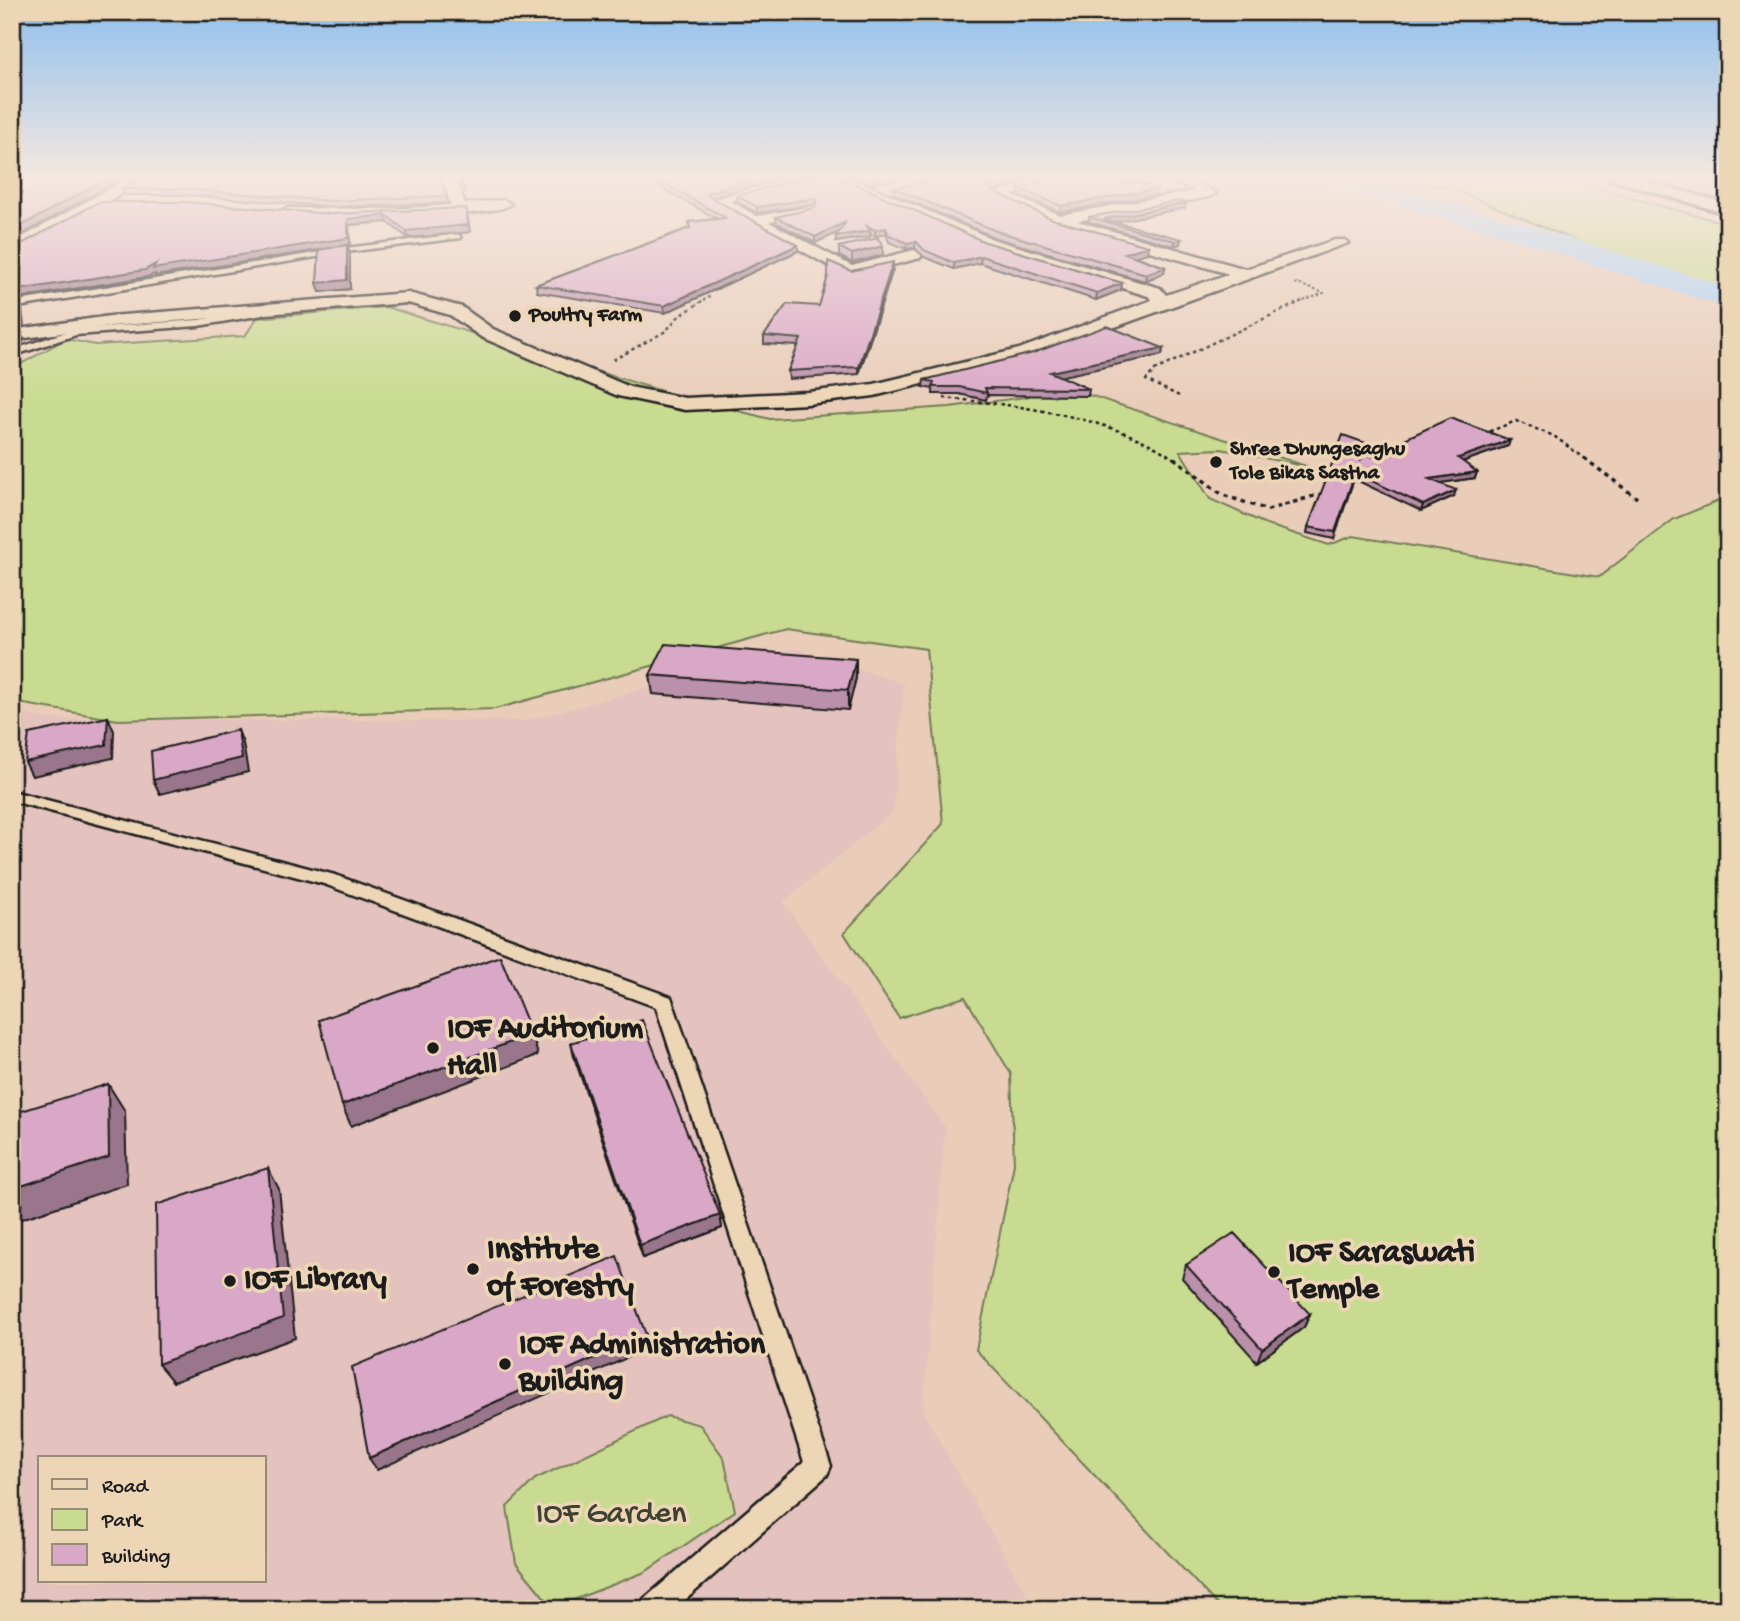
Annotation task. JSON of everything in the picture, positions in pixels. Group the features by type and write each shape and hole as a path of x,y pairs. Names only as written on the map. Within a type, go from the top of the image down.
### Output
{"street":[{"path":"815,254 850,271 915,255"},
{"path":"1026,254 1154,292 1163,302"},
{"path":"1175,254 1242,273"},
{"path":"12,335 110,321 408,298 456,311 487,333 587,373 625,392 685,404 808,398 874,390 1025,353 1242,273 1305,254"}],"lane":[{"path":"12,305 121,290 331,254"},
{"path":"12,354 75,332 198,323 286,309"},
{"path":"12,796 330,879 664,1002 818,1466 654,1609"}],"path":[{"path":"1179,396 1146,380 1155,370 1324,293 1289,281"},
{"path":"587,373 666,331 677,318 710,296"},
{"path":"938,398 1028,406 1128,435 1172,457 1223,495 1268,510 1328,492"},
{"path":"1479,435 1516,421 1555,436 1637,498"}],"shaded area":[{"name":"Institute of Forestry","path":"794,648 904,684 893,812 783,902 945,1127 923,1412 1035,1609 12,1609 12,713 45,719 526,721"}],"green space":[{"path":"1615,254 1728,254 1728,289"},
{"path":"386,307 675,395 770,419 949,407 1026,397 1059,385 1312,468 1221,449 1180,451 1210,499 1268,525 1329,545 1353,536 1599,577 1674,519 1728,497 1728,1609 1221,1609 976,1350 1014,1164 1011,1074 965,997 899,1018 844,933 943,824 926,649 786,629 495,709 118,720 12,702 12,369 66,339 95,345 245,336 257,318"},
{"name":"IOF Garden","path":"667,1416 700,1425 724,1458 735,1511 645,1572 553,1608 516,1563 507,1507 535,1479"}],"building":[{"path":"12,254 250,254 153,269 156,264 145,270 12,291"},
{"path":"319,254 347,254 347,280 317,283"},
{"path":"621,254 779,254 664,306 536,285"},
{"path":"932,254 1024,254 1122,283 1097,293 981,256 954,263"},
{"path":"1075,254 1127,254 1165,267 1146,274"},
{"path":"828,261 851,271 893,262 859,367 788,371 801,339 764,336 787,304 819,306 828,276"},
{"path":"12,301 18,301 20,318 12,319"},
{"path":"1107,326 1163,348 1050,372 1089,389 985,388 987,393 959,387 933,387 934,382 924,380 1033,353"},
{"path":"1450,418 1510,440 1458,458 1477,472 1429,479 1456,490 1423,505 1355,473 1335,532 1308,527 1343,435 1366,443 1360,461 1365,453 1376,458 1399,453 1385,448"},
{"path":"665,644 856,659 848,690 650,675"},
{"path":"108,717 106,745 25,762 29,734"},
{"path":"238,730 242,758 153,780 151,751"},
{"name":"IOF Auditorium Hall","path":"500,956 532,1034 342,1105 319,1020"},
{"path":"642,1020 720,1215 640,1245 571,1043"},
{"path":"108,1084 109,1157 12,1189 12,1114"},
{"name":"IOF Library","path":"268,1168 283,1318 158,1364 156,1205"},
{"path":"1234,1233 1310,1314 1262,1349 1186,1265"},
{"name":"IOF Administration Building","path":"617,1256 646,1335 369,1458 352,1367"}],"waterway":[{"path":"1589,254 1728,298"}],"place":[{"name":"Poultry Farm","path":"515,316"},
{"name":"Shree Dhungesaghu Tole Bikas Sastha","path":"1216,462"},
{"name":"IOF Auditorium Hall","path":"433,1048"},
{"name":"Institute of Forestry","path":"473,1269"},
{"name":"IOF Saraswati Temple","path":"1274,1272"},
{"name":"IOF Library","path":"230,1281"},
{"name":"IOF Administration Building","path":"505,1364"}]}
